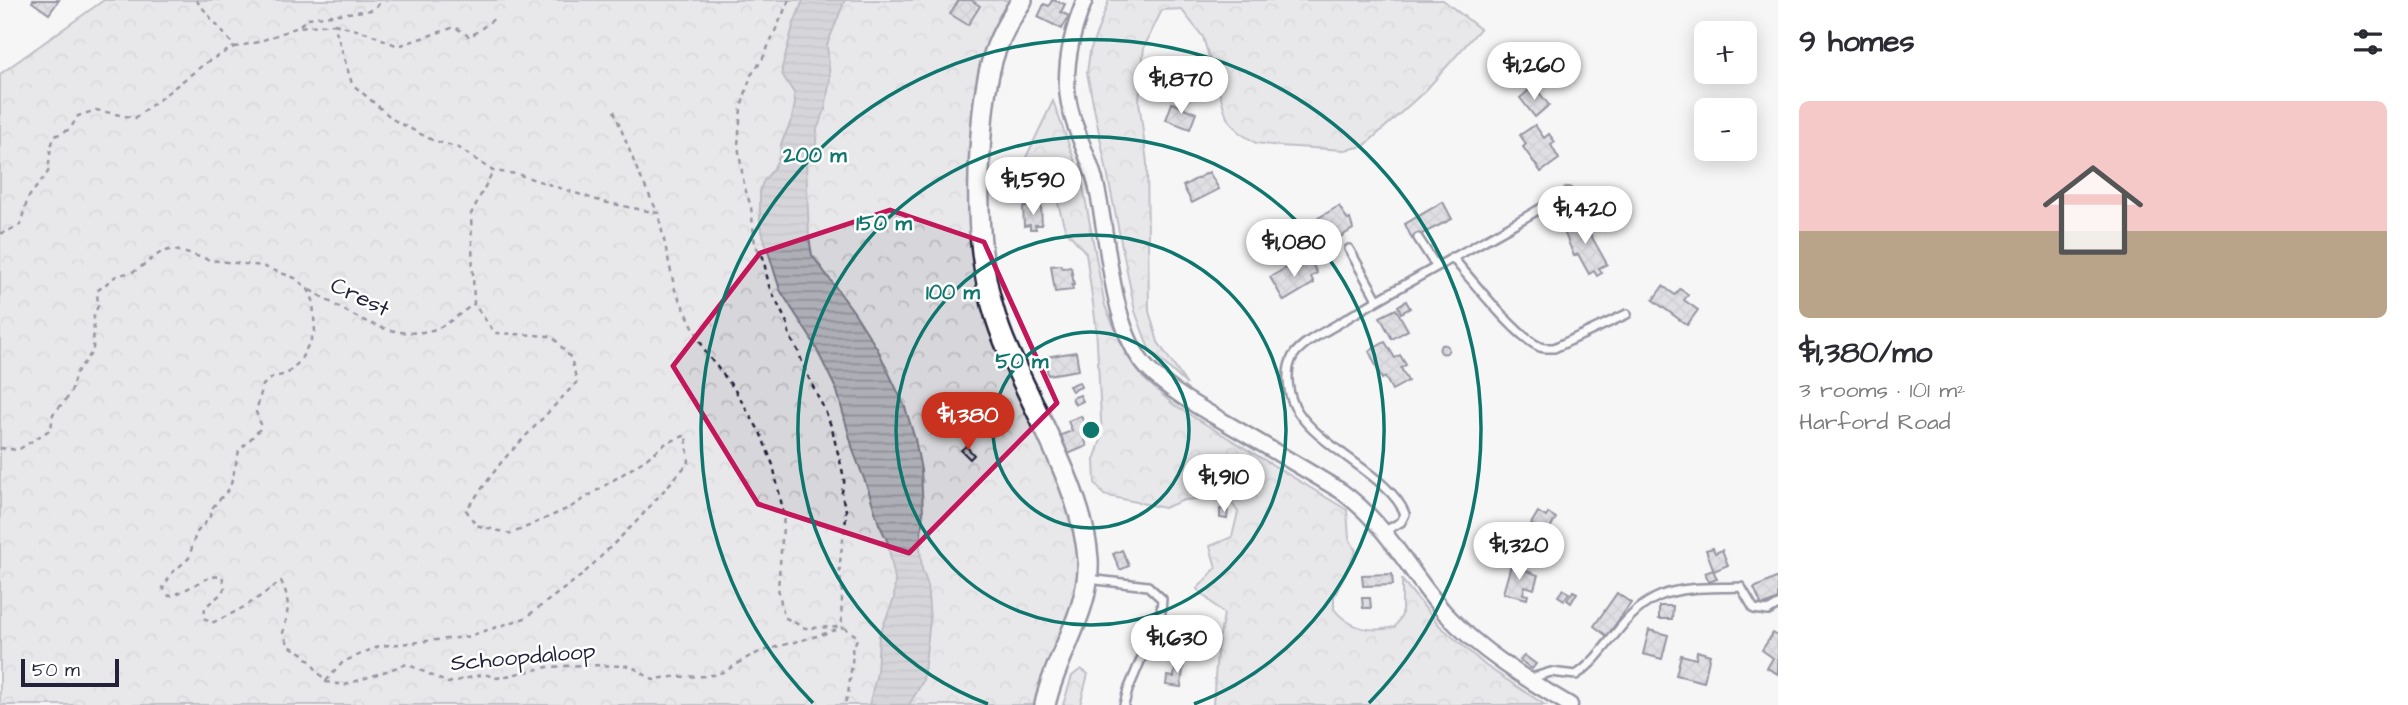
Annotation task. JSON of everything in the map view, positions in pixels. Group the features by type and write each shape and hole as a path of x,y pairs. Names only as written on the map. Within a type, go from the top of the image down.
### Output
{"main road":[{"path":"1022,0 992,60 986,89 979,173 979,226 988,293 1003,338 1047,435 1078,514 1086,546 1087,579 1082,603 1053,675 1045,705"}],"street":[{"path":"1085,0 1077,18 1067,66 1069,106 1098,192 1118,306 1139,357 1157,377 1202,409 1359,504 1385,531 1445,612 1476,642 1527,679 1570,705"}],"lane":[{"path":"1385,531 1401,522 1405,514 1402,504 1389,489 1303,419 1293,402 1289,385 1293,356 1377,299 1528,217 1568,192"},
{"path":"1418,238 1436,266"},
{"path":"1349,250 1377,299"},
{"path":"1452,257 1519,331 1544,348 1555,348 1627,314"},
{"path":"1087,579 1148,586 1162,599 1161,612 1124,705"},
{"path":"1527,679 1551,672 1576,675 1588,667 1642,605 1657,595 1678,590 1741,587 1754,609 1768,611 1778,605"}],"path":[{"path":"196,0 235,47"},
{"path":"298,27 308,18 371,10 384,0"},
{"path":"789,0 762,60 751,75 741,108 739,157 751,207 755,245 763,257 769,286 789,327 788,333 831,426 844,480 842,496 846,516 839,576 842,594 839,608 843,627"},
{"path":"0,233 20,225 28,198 48,172 55,136 70,129 78,116 96,110 135,118 207,62 235,47 258,43 298,27 334,23 398,46 455,27 470,37 494,19"},
{"path":"334,23 352,84 394,120 432,140 460,148 493,171 517,174 603,202 658,213"},
{"path":"614,111 638,172 658,213 675,290 706,353 733,387 760,432 773,465 784,515 778,588 784,617 805,628 843,627 858,637 852,649 848,695 844,705"},
{"path":"0,448 18,450 51,429 53,414 70,395 76,373 93,351 97,291 116,276 135,271 160,253 172,249 210,260 262,267 295,278 309,289 313,300 315,332 300,361 287,373 273,377 262,385 256,412 262,427 239,451 230,488 213,507 209,519 196,533 189,558 172,573 163,588 169,596 178,594 198,582 222,576 225,587 221,594 205,607 204,618 211,623 259,598 281,581 286,591 289,610 283,633 289,646 304,654 326,682 343,662 379,646 466,636 525,618 581,576 636,522 689,462 686,435 665,444 645,460 571,507 511,534 476,525 466,510 503,460 577,382 570,358 552,336 495,333 474,304 471,214 493,171"},
{"name":"Crest","path":"309,289 368,323 402,334 434,330 474,304"},
{"name":"Schoopdaloop","path":"326,682 345,685 407,664 448,683 484,674 497,678 548,667 584,665 631,666 653,680 668,676 719,673 753,654 793,641 819,637 843,627"}],"highlighted area":[{"path":"890,210 984,242 1057,403 909,553 758,504 673,366 760,253"}],"green space":[{"path":"104,0 1014,0 975,111 999,348 1061,489 1079,552 1077,591 1037,705 0,705 0,74"},
{"path":"1109,0 1443,0 1480,29 1426,90 1364,146 1345,150 1256,143 1240,133 1227,118 1203,37 1181,9 1162,10 1144,47 1139,101 1147,163 1149,311 1158,342 1187,385 1149,349 1135,311 1087,73 1090,51"},
{"path":"1053,101 1082,181 1105,306 1126,354 1143,378 1174,405 1347,510 1349,538 1356,551 1334,597 1334,609 1340,616 1362,628 1378,630 1395,627 1402,615 1402,580 1440,626 1486,666 1545,705 1213,705 1217,651 1224,614 1197,589 1216,568 1210,546 1232,537 1238,512 1231,502 1217,498 1184,500 1164,508 1104,495 1095,483 1094,460 1102,437 1096,325 1086,253 1065,229 1056,196 1045,183 1018,174"},
{"path":"1081,669 1088,674 1080,705 1063,705 1072,676"}],"shaded area":[{"path":"803,0 845,0 827,45 830,79 825,110 817,129 815,154 806,161 812,255 878,350 905,407 921,470 923,512 920,547 930,620 923,681 909,705 869,705 877,673 879,636 894,599 895,579 887,540 854,453 837,391 812,340 780,290 760,225 760,191 780,155 781,144 792,119 794,93 782,74 782,68"}],"building":[{"path":"59,0 49,14 32,2"},
{"path":"959,0 971,0 980,6 968,25 950,14"},
{"path":"1052,0 1065,4 1061,12 1069,16 1062,29 1038,17 1044,4 1049,6"},
{"path":"1154,74 1161,75 1158,88 1151,86"},
{"path":"1534,86 1549,105 1535,117 1520,98"},
{"path":"1172,103 1196,113 1190,129 1166,120"},
{"path":"1535,125 1544,138 1549,134 1555,142 1551,145 1559,159 1541,172 1523,147 1526,144 1520,135"},
{"path":"1209,172 1219,189 1192,203 1183,186"},
{"path":"1443,202 1452,219 1412,239 1405,224"},
{"path":"1041,206 1042,225 1035,225 1036,229 1030,229 1030,225 1024,226 1023,207"},
{"path":"1339,206 1348,220 1350,219 1353,229 1332,242 1318,218"},
{"path":"1584,217 1591,231 1589,232 1607,264 1599,268 1602,273 1597,276 1594,271 1589,274 1578,254 1574,256 1563,229"},
{"path":"1300,260 1303,264 1310,260 1317,273 1311,277 1314,283 1284,301 1270,277"},
{"path":"1061,265 1062,268 1071,267 1073,290 1055,292 1051,266"},
{"path":"1663,286 1675,295 1680,289 1688,295 1684,300 1698,310 1687,325 1653,300"},
{"path":"1406,301 1410,308 1401,313 1398,306"},
{"path":"1396,309 1408,330 1392,339 1380,317"},
{"path":"1385,342 1395,358 1400,355 1406,365 1401,368 1408,381 1392,390 1385,377 1382,379 1369,351"},
{"path":"1444,345 1448,349 1444,353 1440,349"},
{"path":"1076,352 1079,370 1048,375 1045,357"},
{"path":"1079,382 1081,387 1072,391 1069,386"},
{"path":"1080,395 1083,401 1075,405 1072,398"},
{"path":"971,402 982,416 969,426 966,423 961,427 957,422 962,418 958,413"},
{"path":"1081,416 1088,433 1083,435 1087,446 1068,454 1061,435 1072,431 1068,421"},
{"path":"966,446 974,455 970,459 961,450"},
{"path":"1220,509 1228,510 1227,519 1220,518"},
{"path":"1538,512 1546,517 1548,513 1556,518 1547,533 1531,524"},
{"path":"1713,548 1715,553 1722,550 1728,565 1714,571 1706,550"},
{"path":"1122,550 1129,566 1120,570 1113,554"},
{"path":"1511,565 1538,575 1534,589 1525,586 1523,594 1528,595 1527,599 1503,593"},
{"path":"1713,570 1717,579 1709,582 1705,573"},
{"path":"1392,574 1393,585 1363,586 1362,575"},
{"path":"1778,577 1778,599 1762,606 1754,588"},
{"path":"1563,589 1569,593 1564,600 1558,596"},
{"path":"1573,591 1577,593 1571,603 1567,600"},
{"path":"1617,593 1631,603 1607,636 1594,626"},
{"path":"1362,598 1370,598 1371,608 1363,608"},
{"path":"1659,606 1673,606 1672,619 1659,619"},
{"path":"1649,630 1668,635 1662,659 1643,654"},
{"path":"1773,633 1778,636 1778,674 1767,668 1773,658 1762,650"},
{"path":"1697,651 1710,655 1704,682 1676,675 1681,655 1696,659"},
{"path":"1524,655 1536,664 1532,669 1520,660"},
{"path":"1176,660 1184,661 1181,687 1166,685 1167,676 1174,677"}]}
